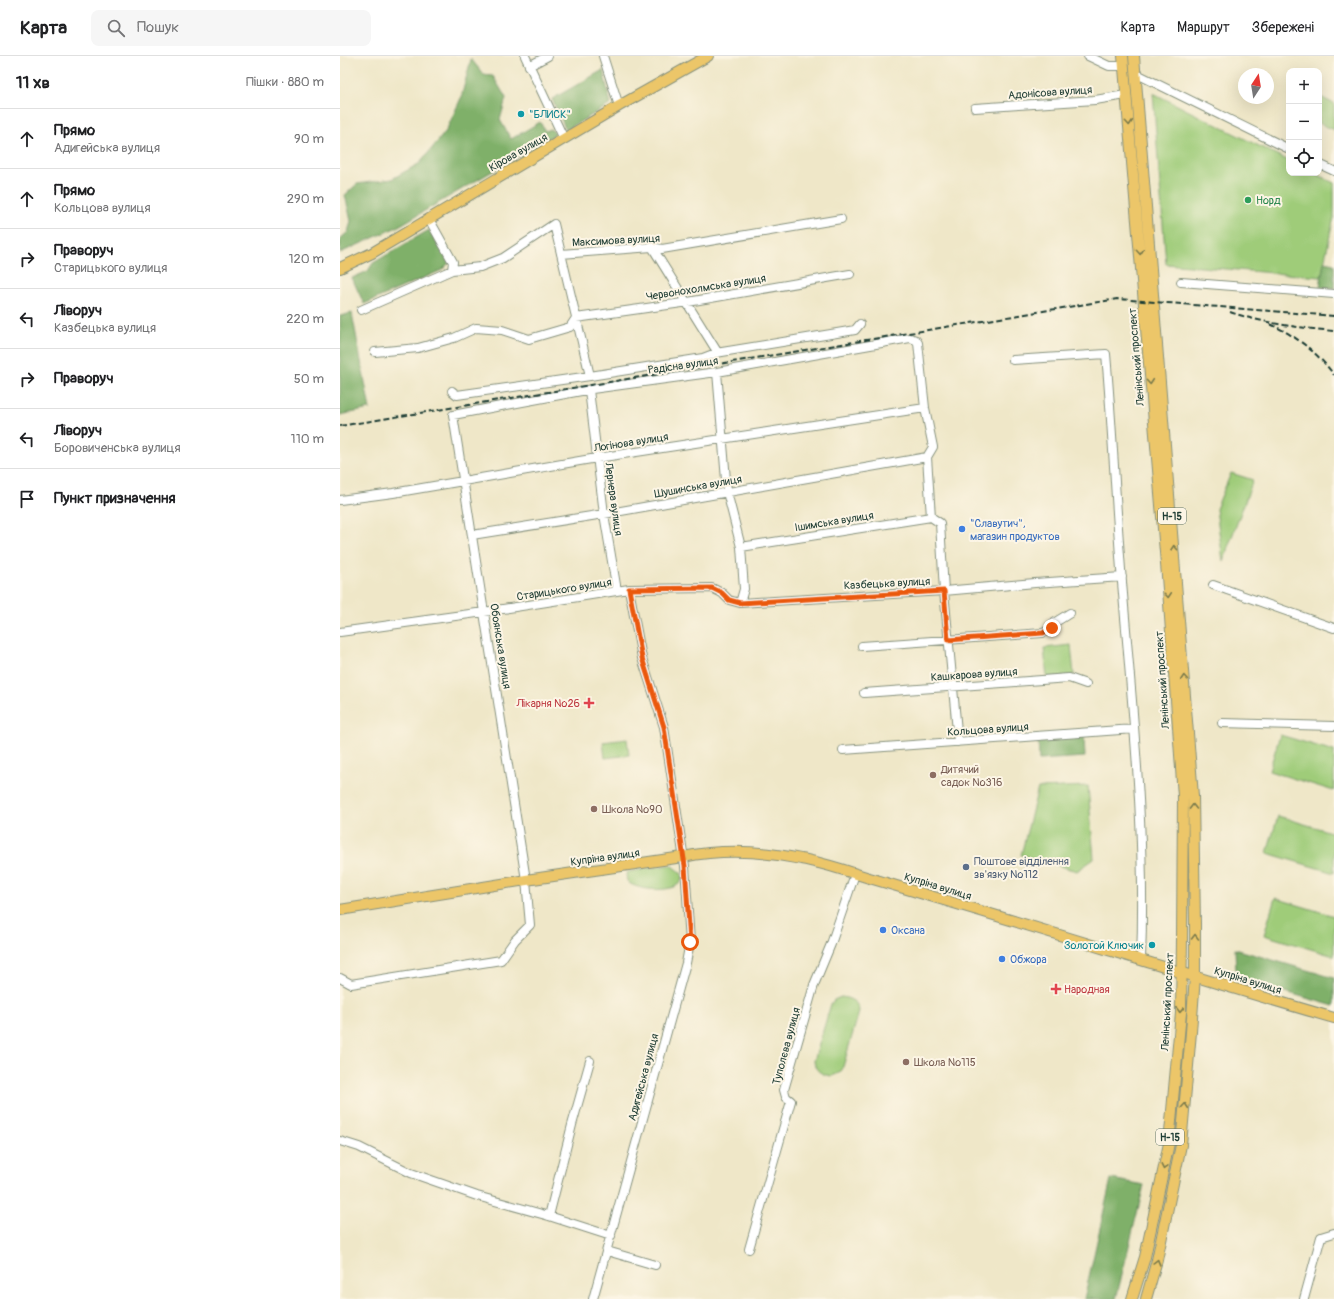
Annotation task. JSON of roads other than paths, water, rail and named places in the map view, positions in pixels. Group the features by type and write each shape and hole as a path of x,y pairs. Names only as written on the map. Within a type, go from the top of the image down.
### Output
{"main road":[{"name":"Кірова вулиця","path":"340,268 372,253 619,106 708,56"},
{"name":"Ленінський проспект","path":"1134,56 1137,76 1193,796 1195,976 1181,1145 1158,1260 1146,1299"},
{"name":"Ленінський проспект","path":"1123,61 1165,553 1183,796 1181,1013 1169,1143 1145,1257 1132,1299"},
{"path":"1124,79 1137,76"},
{"name":"Купріна вулиця","path":"340,910 704,853 722,852 764,854 803,859 856,874 1334,1018"}],"street":[{"path":"525,56 564,139"},
{"path":"529,66 548,56"},
{"path":"603,56 619,106"},
{"path":"1088,56 1109,66 1123,61"},
{"path":"1137,76 1286,148"},
{"name":"Адонісова вулиця","path":"975,108 1095,100 1126,95"},
{"path":"1322,166 1334,172"},
{"path":"429,219 453,262 452,270"},
{"name":"Максимова вулиця","path":"362,310 452,270 480,266 504,258 554,224 561,254 652,247 662,249 841,219"},
{"path":"652,247 718,352"},
{"path":"561,254 590,376"},
{"name":"Червонохолмська вулиця","path":"576,318 686,302 850,274"},
{"path":"1181,282 1334,294"},
{"path":"375,352 418,348 454,338 476,328 502,330 529,338 570,327 576,318"},
{"name":"Радісна вулиця","path":"452,391 457,395 703,358 718,352 855,330 860,324"},
{"name":"Радісна вулиця","path":"452,415 591,389 717,372 910,338 916,340 918,343 925,408"},
{"path":"1013,360 1106,354 1138,781 1142,914 1141,959"},
{"path":"717,372 727,492 741,547 744,589 740,603"},
{"name":"Лернера вулиця","path":"591,389 604,514 617,591"},
{"path":"925,408 933,447 926,457 931,517 940,523 948,640 958,742"},
{"name":"Логінова вулиця","path":"340,500 464,481 597,458 925,408"},
{"name":"Обоянська вулиця","path":"452,415 464,481 526,880"},
{"name":"Шушинська вулиця","path":"472,535 604,514 926,457"},
{"name":"Ішимська вулиця","path":"741,547 931,517"},
{"name":"Казбецька вулиця","path":"740,603 944,591 1122,577"},
{"path":"1213,585 1334,628"},
{"name":"Старицького вулиця","path":"340,632 484,612 629,589 712,588 722,593 729,600 740,603"},
{"path":"629,589 642,658 664,727 683,857"},
{"path":"862,646 1043,633 1052,628 1054,623 1070,613"},
{"name":"Кашкарова вулиця","path":"864,693 1069,678 1086,684"},
{"path":"1222,723 1334,726"},
{"name":"Кольцова вулиця","path":"843,750 1134,729"},
{"name":"Адигейська вулиця","path":"593,1299 689,949 689,922 683,857"},
{"name":"Туполєва вулиця","path":"749,1249 791,1101 786,1096 784,1090 814,985 831,944 856,874"},
{"path":"340,978 351,984 501,960 515,940 530,925 526,880"},
{"path":"549,1216 590,1061"},
{"path":"340,1141 360,1147 411,1173 477,1196 549,1216 611,1236"},
{"path":"1304,1299 1321,1237 1334,1233"},
{"path":"607,1251 655,1265"}],"railway":[{"path":"340,426 1117,299 1334,316"},
{"path":"1230,312 1281,324 1334,331"},
{"path":"1270,324 1279,328 1305,345 1321,359 1334,375"}],"place":[{"name":"\"БЛИСК\"","path":"521,114"},
{"name":"Норд","path":"1248,200"},
{"name":"\"Славутич\", магазин продуктов","path":"962,529"},
{"name":"Лікарня №26","path":"589,703"},
{"name":"Дитячий садок №316","path":"933,775"},
{"name":"Школа №90","path":"594,809"},
{"name":"Поштове відділення зв'язку №112","path":"966,867"},
{"name":"Оксана","path":"883,930"},
{"name":"Золотой Ключик","path":"1152,945"},
{"name":"Обжора","path":"1002,959"},
{"name":"Народная","path":"1056,989"},
{"name":"Школа №115","path":"906,1062"}]}
